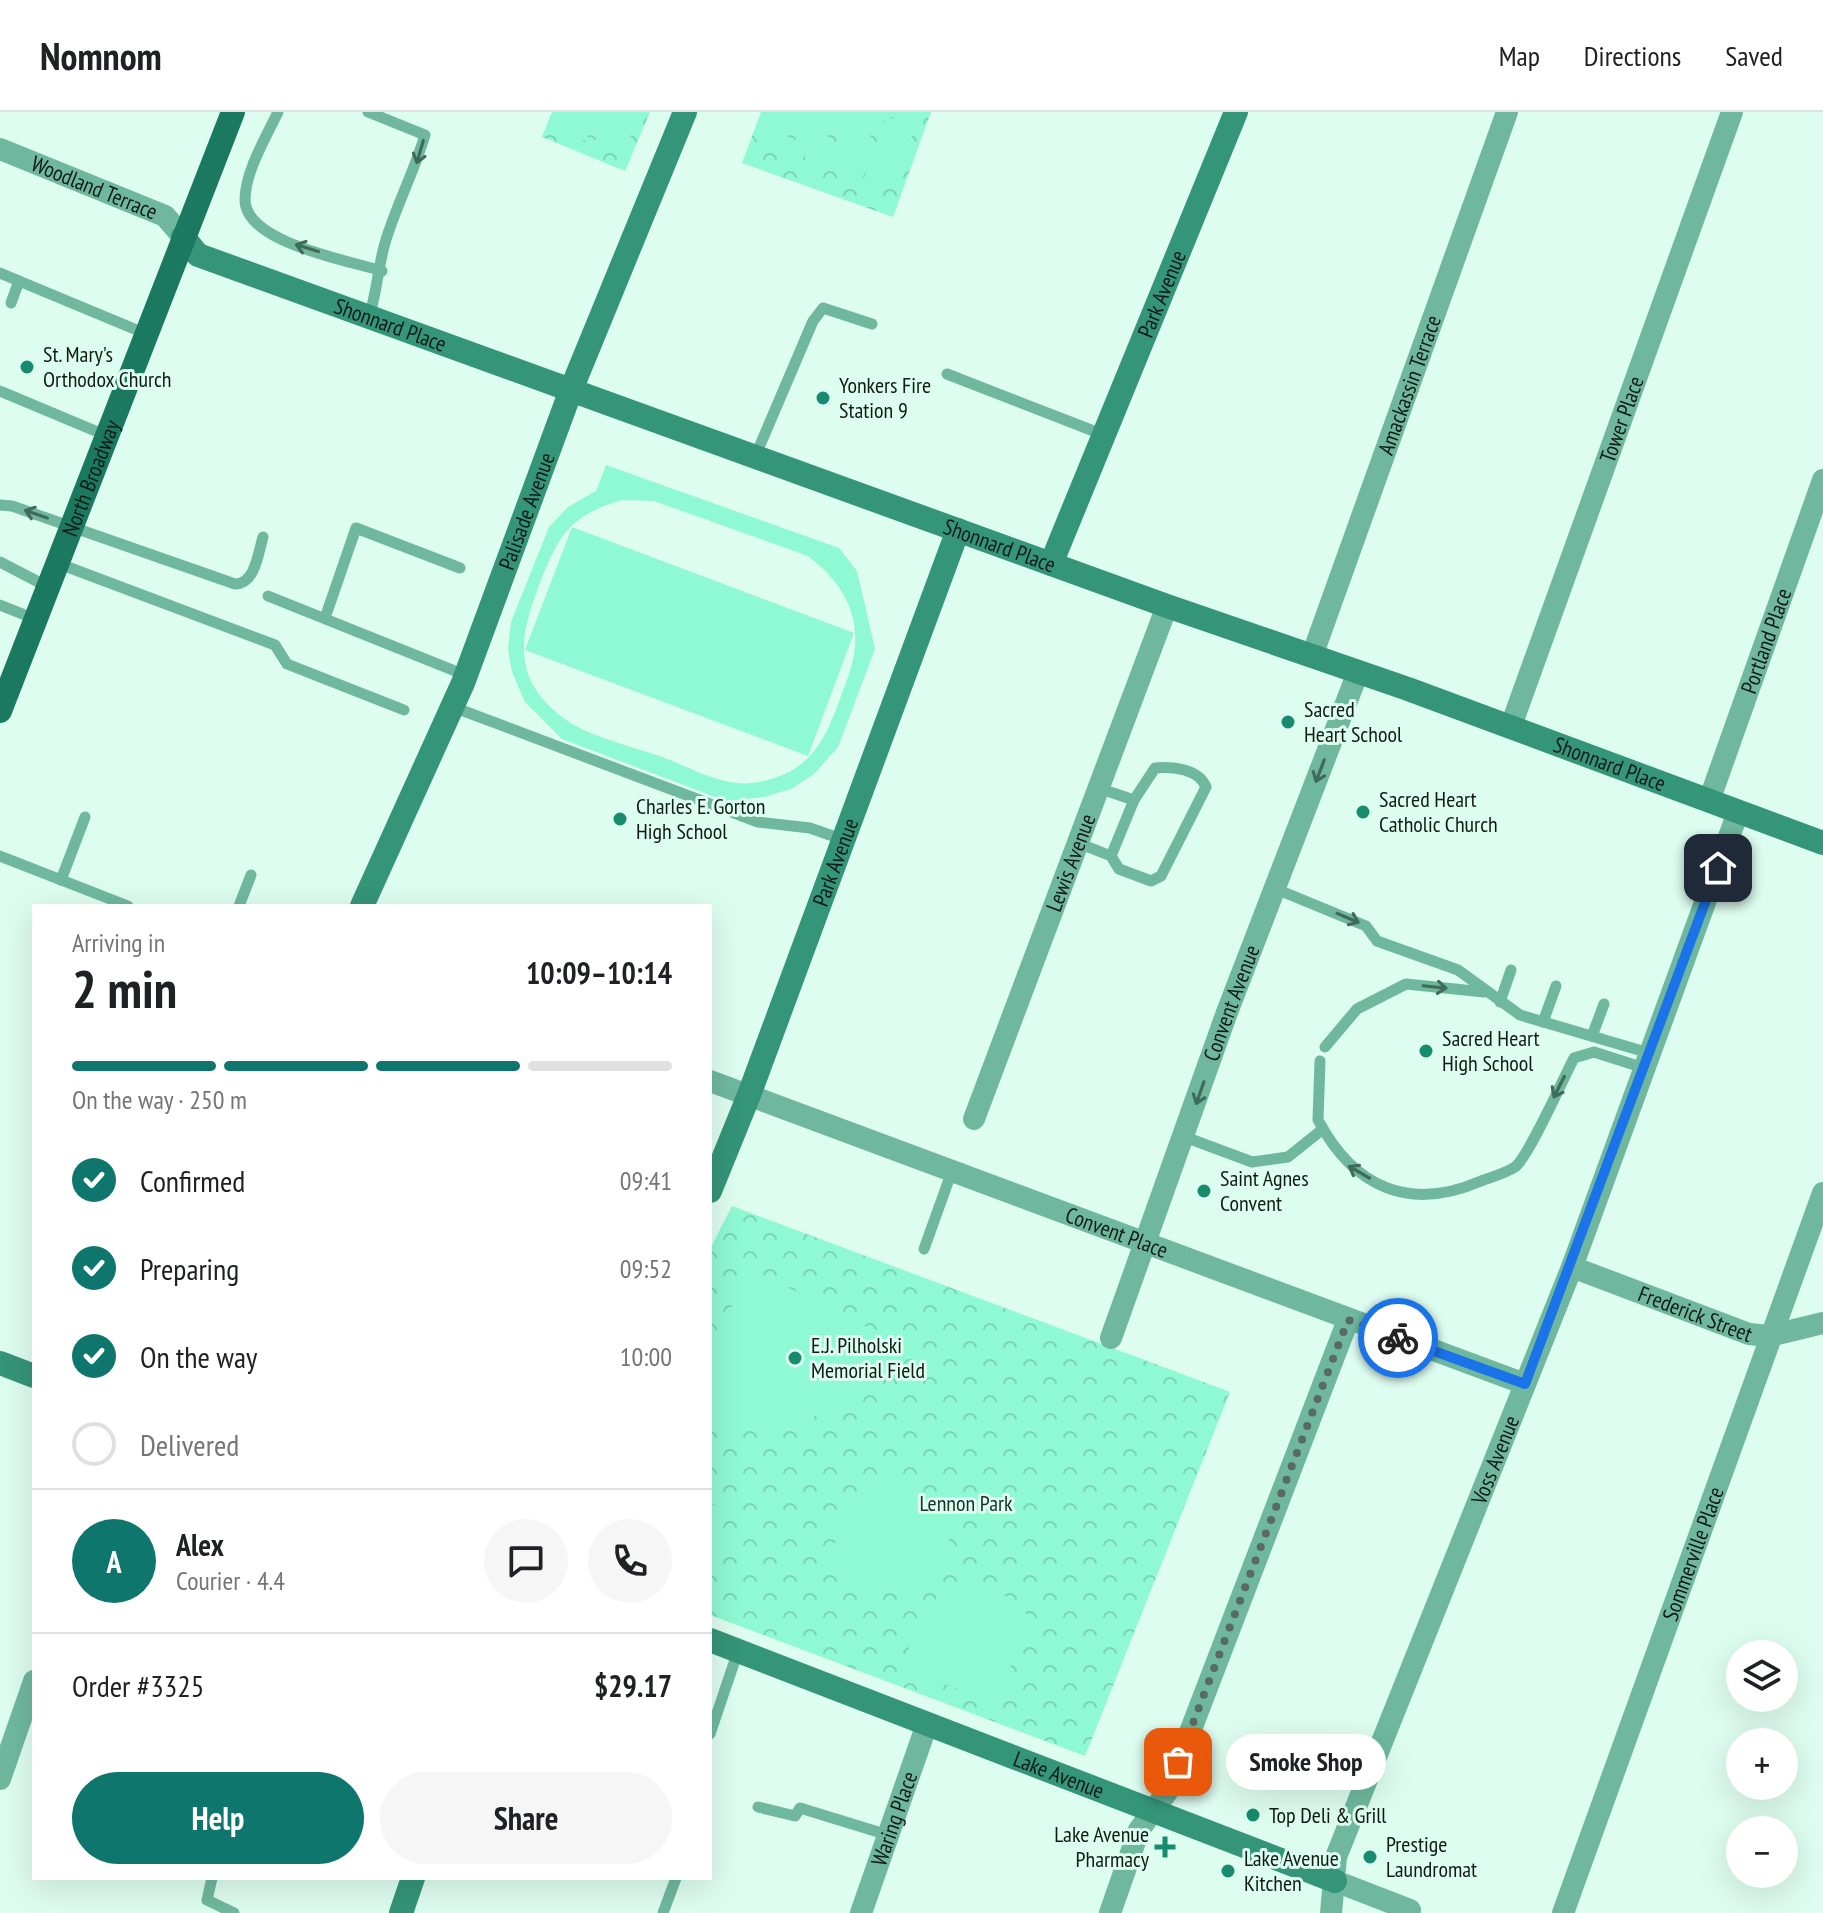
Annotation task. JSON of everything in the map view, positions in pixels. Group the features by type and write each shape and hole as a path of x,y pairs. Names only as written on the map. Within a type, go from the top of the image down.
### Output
{"main road":[{"name":"North Broadway","path":"0,711 144,333 233,112"}],"street":[{"name":"Palisade Avenue","path":"363,904 466,675 571,390 685,112"},
{"name":"Park Avenue","path":"1051,564 1236,112"},
{"name":"Amackassin Terrace","path":"1312,656 1507,112"},
{"name":"Tower Place","path":"1511,726 1732,112"},
{"name":"Woodland Terrace","path":"0,149 165,216 183,237"},
{"name":"Shonnard Place","path":"183,237 198,255 1167,606 1511,726 1823,843"},
{"name":"Portland Place","path":"1709,801 1823,480"},
{"name":"Park Avenue","path":"713,1176 749,1095 958,530"},
{"name":"Lewis Avenue","path":"974,1119 1167,606"},
{"name":"Convent Avenue","path":"1111,1338 1226,1015 1358,672"},
{"name":"Voss Avenue","path":"1331,1913 1336,1857 1572,1267 1738,812"},
{"name":"Convent Place","path":"712,1082 1525,1384"},
{"name":"Sommerville Place","path":"1563,1913 1823,1193"},
{"name":"Frederick Street","path":"1572,1267 1749,1334 1769,1336 1823,1323"},
{"path":"1110,1913 1139,1830 1173,1777 1348,1320"},
{"path":"0,1363 32,1375"},
{"name":"Lake Avenue","path":"712,1641 1410,1910"},
{"path":"0,1779 32,1687"},
{"name":"Waring Place","path":"861,1913 927,1724"},
{"path":"401,1913 412,1880"}],"lane":[{"path":"278,112 248,183 245,199 248,216 259,229 281,240 382,271"},
{"path":"368,112 425,135 415,172 385,244 382,271 369,317"},
{"path":"0,273 144,333"},
{"path":"11,303 19,281"},
{"path":"755,457 813,321 823,308 872,324"},
{"path":"947,374 1104,435"},
{"path":"0,391 105,435"},
{"path":"0,505 71,526 235,584 242,584 250,576 263,537"},
{"path":"325,618 356,528 460,568"},
{"path":"0,562 48,587"},
{"path":"57,563 275,645 287,664 404,710"},
{"path":"268,596 466,675"},
{"path":"0,605 35,619"},
{"path":"452,707 758,822 810,828 844,840"},
{"path":"1078,843 1111,856 1119,869 1151,881 1161,876 1206,787 1204,781 1188,771 1155,768 1134,800 1111,856"},
{"path":"1098,788 1134,800"},
{"path":"61,880 85,817"},
{"path":"0,856 123,904"},
{"path":"240,904 251,875"},
{"path":"1276,889 1366,926 1377,941 1458,970 1520,1015 1592,1036 1647,1061"},
{"path":"1500,1002 1511,970"},
{"path":"1325,1047 1357,1009 1406,984 1486,992"},
{"path":"1543,1022 1556,986"},
{"path":"1592,1036 1604,1004"},
{"path":"1320,1061 1318,1120 1346,1165 1399,1195 1450,1195 1518,1166 1574,1058 1594,1052 1647,1061"},
{"path":"1185,1137 1252,1162 1288,1157 1323,1129"},
{"path":"924,1249 952,1171"},
{"path":"712,1728 738,1651"},
{"path":"758,1807 795,1816 800,1808 888,1835"},
{"path":"212,1880 207,1900 234,1913"},
{"path":"663,1913 675,1880"}],"green space":[{"path":"552,112 650,112 625,171 542,137"},
{"path":"564,112 598,112 586,141 557,129"},
{"path":"607,112 641,112 622,156 593,145"},
{"path":"761,112 931,112 893,217 742,163"},
{"path":"764,112 797,112 784,149 755,139"},
{"path":"805,112 837,112 820,162 791,152"},
{"path":"846,112 878,114 857,175 828,165"},
{"path":"886,116 915,127 893,188 864,178"},
{"path":"606,465 839,548 857,571 875,649 838,747 814,774 791,789 764,797 726,801 562,739 525,702 512,672 508,649 511,622 549,527 568,507 596,491","holes":["622,500 654,501 808,556 823,568 844,595 854,625 855,642 848,677 820,743 789,772 753,783 713,778 576,726 550,706 530,679 524,653 526,629 541,580 562,538 579,519 605,506"]},
{"path":"572,527 854,633 808,756 525,650"},
{"name":"Lennon Park","path":"732,1206 1230,1392 1085,1756 712,1616 712,1245"},
{"name":"E.J. Pilholski Memorial Field","path":"755,1271 891,1339 858,1386 838,1403 793,1424 740,1427 712,1422 712,1346 748,1273"},
{"path":"872,1476 951,1513 949,1541 940,1564 927,1580 910,1590 890,1593 869,1589 848,1577 828,1557 866,1478"},
{"path":"712,1505 729,1511 712,1554"},
{"path":"959,1587 999,1593 1014,1602 1030,1618 997,1700 991,1703 910,1670 910,1640 917,1618 933,1601"}],"way so far":[{"path":"1178,1762 1348,1320 1398,1338"}],"place":[{"name":"St. Mary's Orthodox Church","path":"27,367"},
{"name":"Yonkers Fire Station 9","path":"823,398"},
{"name":"Sacred Heart School","path":"1288,722"},
{"name":"Sacred Heart Catholic Church","path":"1363,812"},
{"name":"Charles E. Gorton High School","path":"620,819"},
{"name":"Sacred Heart High School","path":"1426,1051"},
{"name":"Saint Agnes Convent","path":"1204,1191"},
{"name":"E.J. Pilholski Memorial Field","path":"795,1358"},
{"name":"Smoke Shop","path":"1178,1762"},
{"name":"Top Deli & Grill","path":"1253,1815"},
{"name":"Lake Avenue Pharmacy","path":"1165,1847"},
{"name":"Prestige Laundromat","path":"1370,1857"},
{"name":"Lake Avenue Kitchen","path":"1228,1871"}],"route":[{"path":"1398,1338 1525,1384 1572,1267 1718,868"}]}
